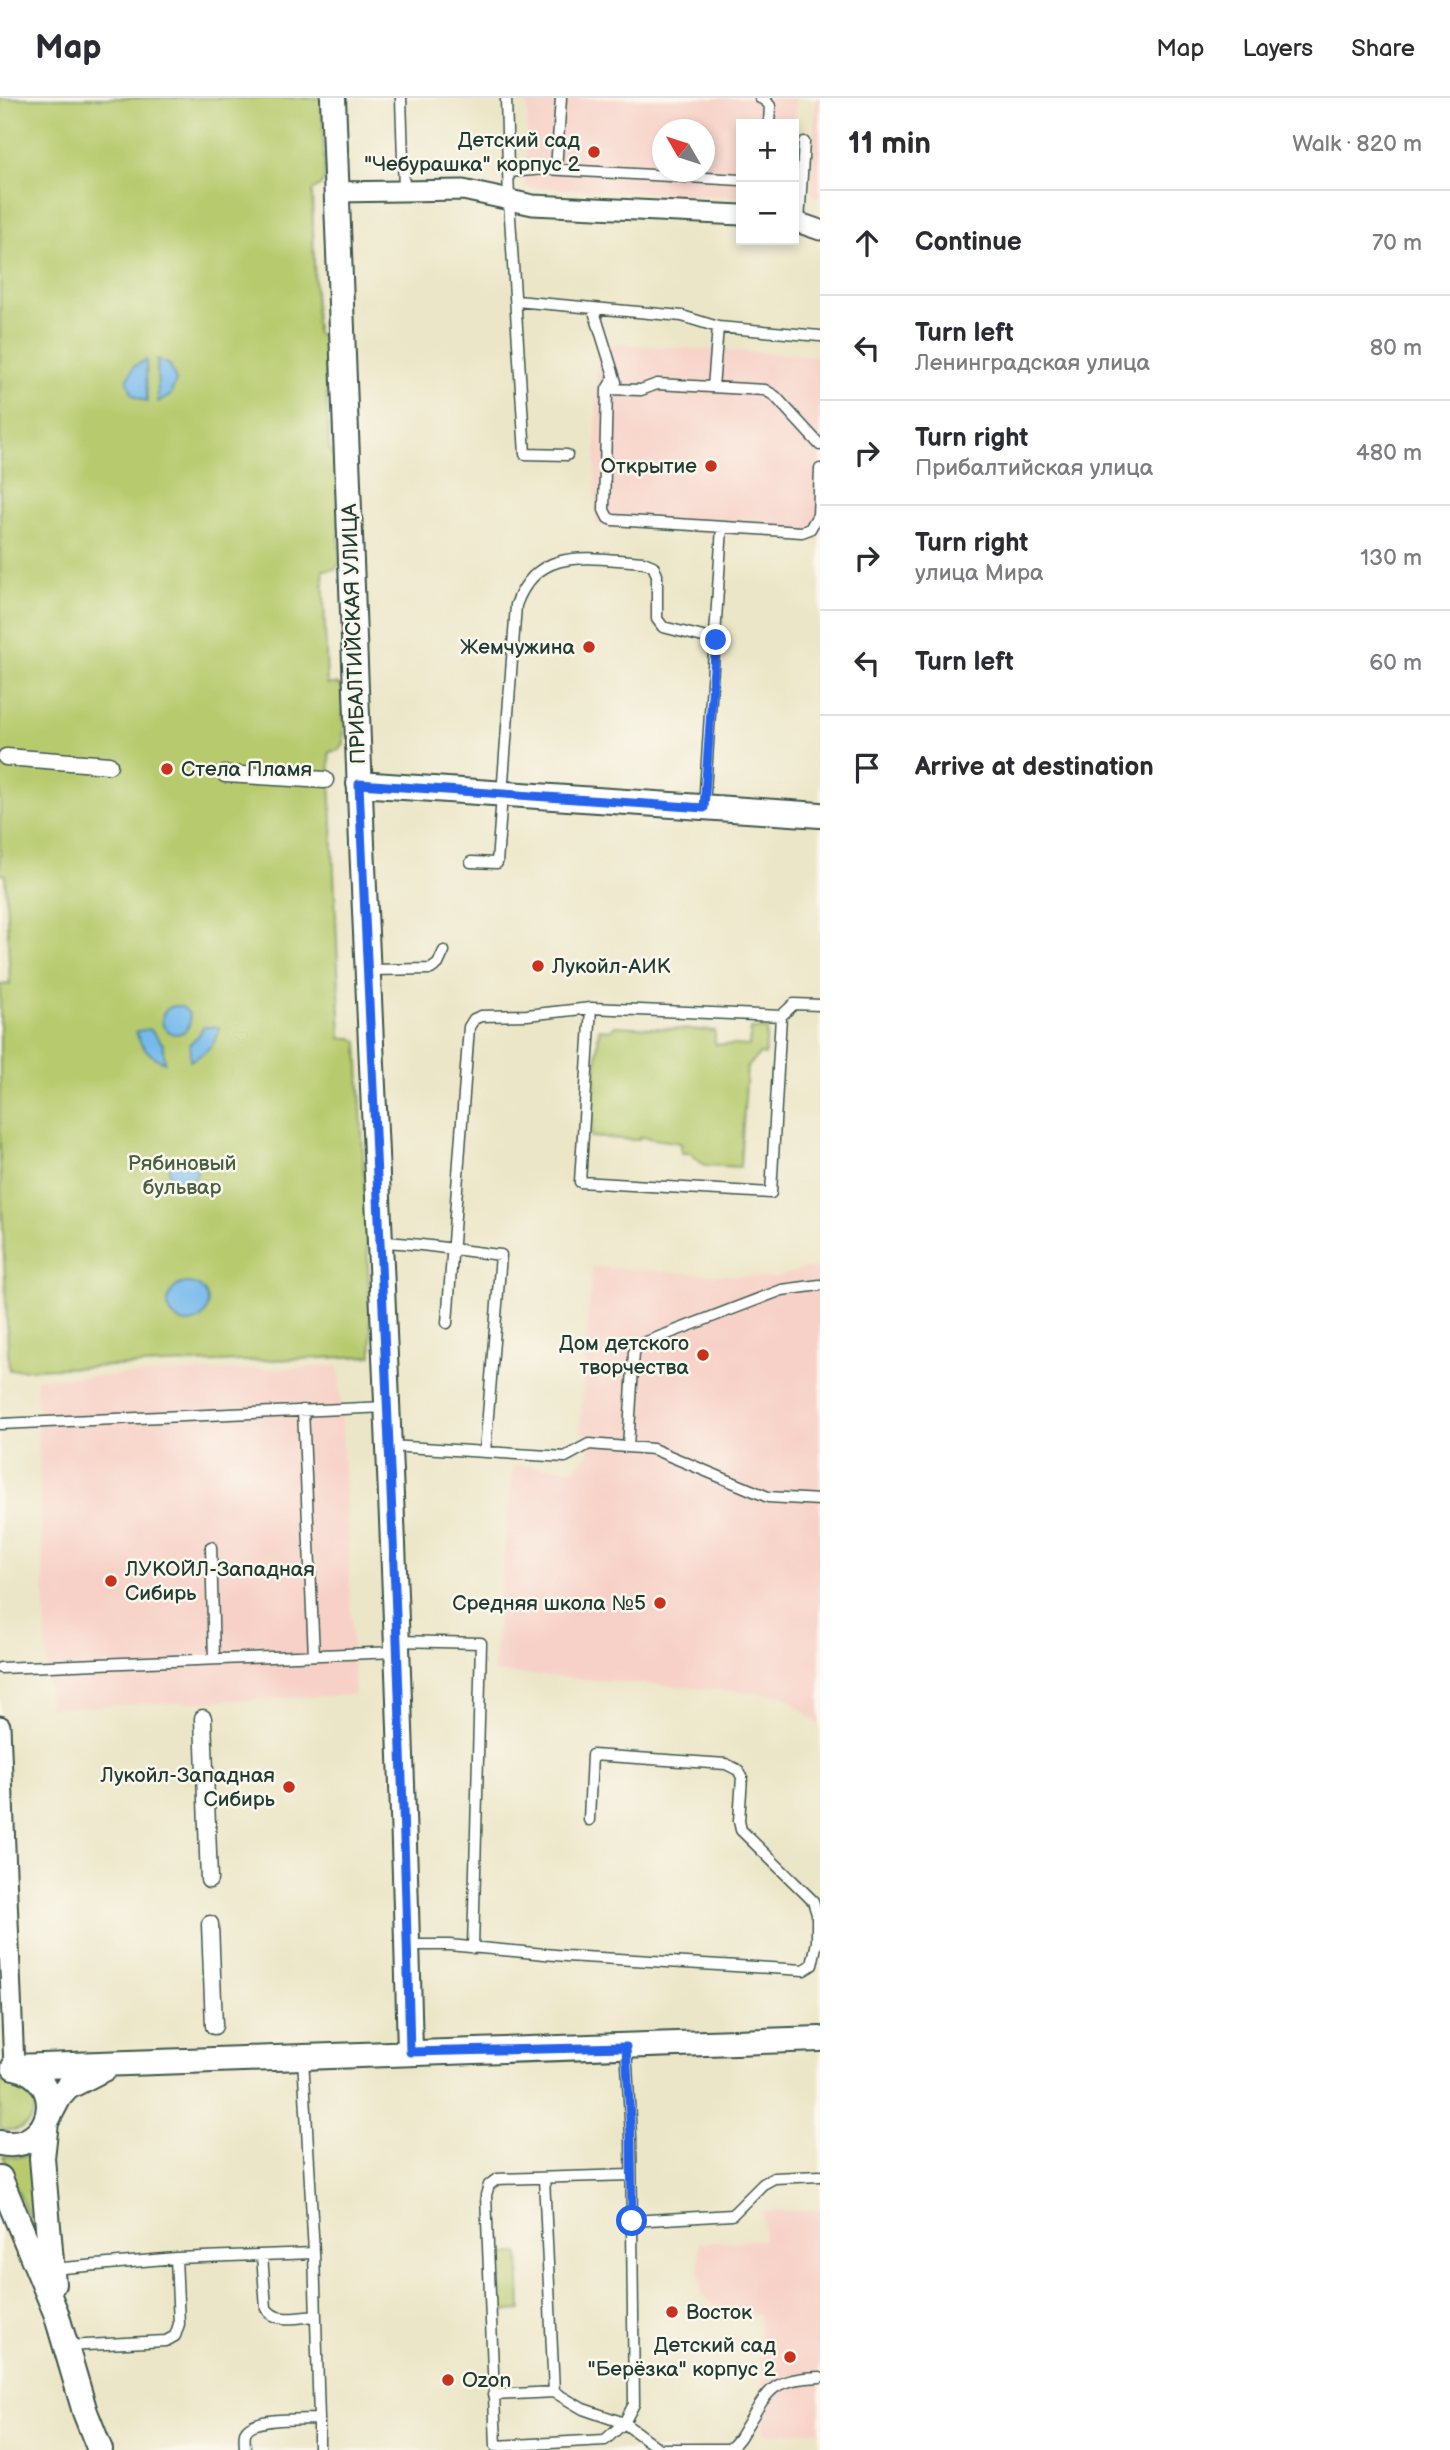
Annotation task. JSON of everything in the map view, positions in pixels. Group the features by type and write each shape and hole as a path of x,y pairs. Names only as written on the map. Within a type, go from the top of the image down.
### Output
{"street":[{"name":"ПРИБАЛТИЙСКАЯ УЛИЦА","path":"333,98 359,784 397,1646 410,2052"},
{"path":"337,192 463,190 533,205 736,215"},
{"path":"799,223 820,230"},
{"path":"6,757 109,765"},
{"path":"225,774 325,780"},
{"path":"359,784 820,815"},
{"path":"203,1718 209,1880"},
{"path":"0,1726 5,2067"},
{"path":"210,1924 214,2026"},
{"path":"5,2067 820,2039"},
{"path":"0,2143 14,2144 32,2137 46,2122 59,2097 68,2087 93,2072 117,2064"},
{"path":"5,2067 32,2073 44,2086 50,2104 42,2158 45,2269"},
{"path":"0,2178 45,2269 85,2412 100,2450"}],"lane":[{"path":"401,98 404,190"},
{"path":"506,98 509,201 525,454 567,455"},
{"path":"556,169 561,98"},
{"path":"760,98 770,106 769,119"},
{"path":"799,192 804,142"},
{"path":"508,172 556,169 736,180"},
{"path":"516,301 682,316 718,327 820,336"},
{"path":"593,308 618,389"},
{"path":"713,387 718,327"},
{"path":"614,378 607,389 604,510 608,518 802,532 810,529 818,515 820,469"},
{"path":"607,389 640,390 657,384 765,390 775,396 820,445"},
{"path":"704,808 722,527"},
{"path":"471,862 498,863 516,605 523,587 533,576 550,564 570,557 643,562 653,566 657,575 657,619 663,627 716,640"},
{"path":"368,970 431,970 438,964 444,951"},
{"path":"591,1008 580,1182 771,1193 781,1016 794,1004 820,1005"},
{"path":"447,1323 469,1027 474,1019 481,1016 527,1015 591,1008 781,1016"},
{"path":"381,1242 422,1243 501,1255 485,1452"},
{"path":"628,1447 634,1352 641,1344 782,1290 820,1285"},
{"path":"0,1424 387,1407"},
{"path":"303,1410 314,1655"},
{"path":"389,1446 565,1458 589,1444 653,1449 768,1497 820,1500"},
{"path":"211,1547 214,1659"},
{"path":"0,1668 314,1655 397,1646 481,1643 473,1948"},
{"path":"407,1945 804,1970 812,1965 818,1942 817,1914 813,1901 741,1830 739,1821 742,1777 733,1766 592,1755 589,1820"},
{"path":"626,2047 631,2137 634,2404 624,2423 605,2440 496,2448 486,2195 489,2185 496,2179 630,2175"},
{"path":"302,2056 314,2253 319,2450"},
{"path":"632,2221 732,2215 763,2184 774,2178 820,2176"},
{"path":"544,2178 554,2392"},
{"path":"45,2269 177,2258 314,2253"},
{"path":"262,2255 266,2308 270,2315 278,2318 316,2316"},
{"path":"66,2346 166,2341 175,2336 179,2324 177,2258"},
{"path":"493,2395 554,2392 583,2409 624,2423 659,2449 729,2449 736,2444 762,2400 774,2387 793,2378 820,2377"},
{"path":"245,2450 245,2434 251,2425 260,2421 319,2419"}],"shaded area":[{"name":"Детский сад \"Чебурашка\" корпус 2","path":"528,98 796,98 795,119 736,119 736,197 525,187"},
{"path":"816,98 820,98 820,220 819,197 810,193"},
{"path":"613,344 820,356 820,541 595,525 597,351"},
{"path":"592,1267 774,1278 806,1268 820,1269 820,1725 784,1695 493,1672 513,1465 574,1469 588,1455 590,1436 580,1433"},
{"path":"339,1366 355,1695 49,1708 36,1379"},
{"name":"Детский сад \"Берёзка\" корпус 2","path":"820,2210 820,2431 764,2434 759,2314 721,2311 701,2294 699,2243 764,2240 763,2212"}],"green space":[{"name":"Рябиновый бульвар","path":"0,98 322,98 325,177 321,185 312,191 316,332 324,339 329,448 338,465 340,563 335,569 323,570 327,684 337,684 342,688 344,745 339,750 329,752 341,1038 352,1038 358,1042 372,1356 9,1370 0,1164 0,985 10,984 5,875 0,874"},
{"path":"614,1026 715,1031 715,1044 749,1046 751,1029 767,1029 765,1055 759,1054 747,1068 740,1167 704,1165 690,1153 681,1153 681,1143 641,1137 637,1140 591,1137 599,1029 611,1030"},
{"path":"10,2080 23,2084 31,2091 35,2101 31,2120 23,2127 13,2130 0,2128 0,2083"},
{"path":"34,2153 38,2240 3,2156 19,2157"},
{"path":"519,2253 521,2310 503,2311 500,2254"}],"water":[{"path":"157,359 170,365 176,381 170,396 158,402"},
{"path":"146,360 147,402 133,395 127,380 134,366"},
{"path":"176,1006 186,1010 190,1020 186,1030 176,1034 166,1030 162,1020 166,1010"},
{"path":"203,1027 219,1027 216,1038 205,1052 190,1061 190,1044"},
{"path":"150,1029 163,1044 165,1062 146,1050 136,1031"},
{"path":"183,1156 193,1160 197,1170 193,1180 183,1184 173,1180 169,1170 173,1160"},
{"path":"188,1283 202,1289 208,1303 202,1317 188,1323 174,1317 168,1303 174,1289"}],"place":[{"name":"Детский сад \"Чебурашка\" корпус 2","path":"594,152"},
{"name":"Открытие","path":"711,466"},
{"name":"Жемчужина","path":"589,647"},
{"name":"Стела Пламя","path":"167,769"},
{"name":"Лукойл-АИК","path":"538,966"},
{"name":"Дом детского творчества","path":"703,1355"},
{"name":"ЛУКОЙЛ-Западная Сибирь","path":"111,1581"},
{"name":"Средняя школа №5","path":"660,1603"},
{"name":"Лукойл-Западная Сибирь","path":"289,1787"},
{"name":"Восток","path":"672,2312"},
{"name":"Детский сад \"Берёзка\" корпус 2","path":"790,2357"},
{"name":"Ozon","path":"448,2380"}],"route":[{"path":"632,2221 626,2047 410,2052 381,1242 359,784 704,808 716,640"}]}
